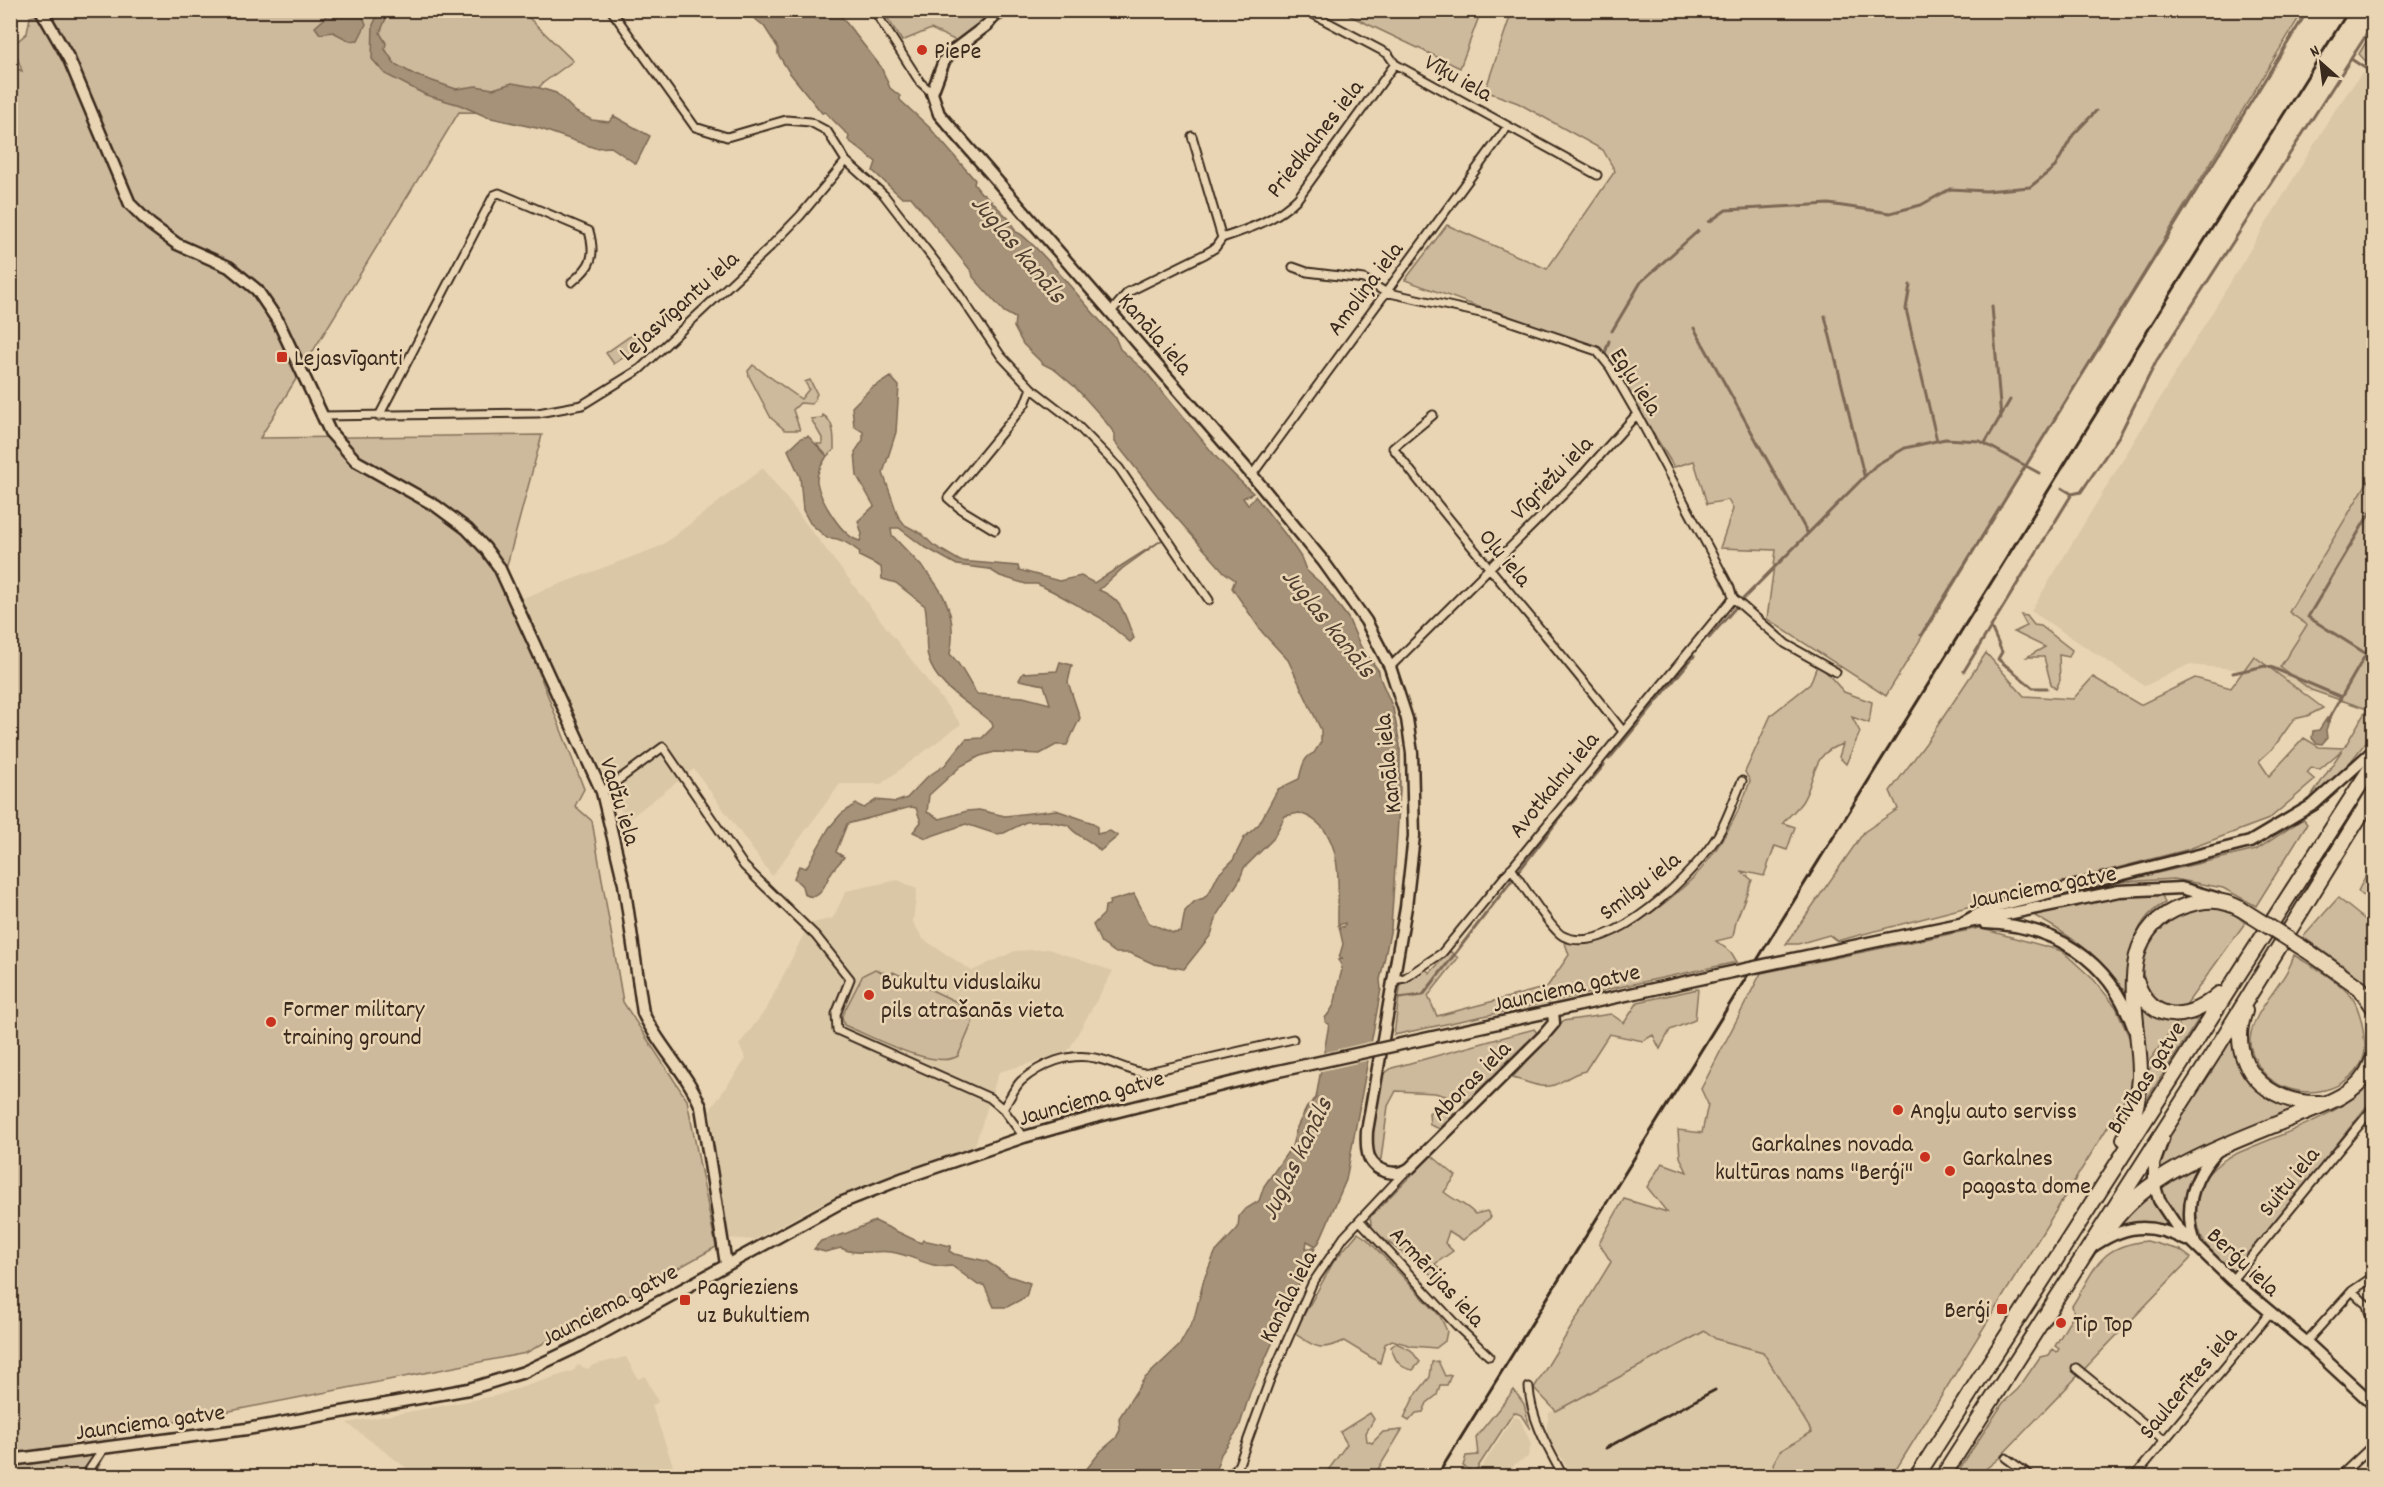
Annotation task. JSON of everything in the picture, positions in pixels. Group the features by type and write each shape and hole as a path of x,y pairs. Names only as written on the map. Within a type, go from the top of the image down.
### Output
{"highway":[{"name":"Brīvības gatve","path":"1917,1476 2373,763"},
{"name":"Brīvības gatve","path":"1943,1476 2277,951 2373,793"},
{"path":"2096,1196 2102,1175 2130,1126 2137,1101 2140,1070 2134,961 2141,941 2154,922 2180,907 2199,901 2222,899 2309,952 2360,988 2373,1008"},
{"path":"2277,951 2273,965 2241,1020 2239,1034 2243,1055 2251,1072 2265,1087 2282,1098 2305,1104 2328,1103"},
{"path":"2134,975 2140,991 2154,1008 2176,1015 2205,1007 2234,980"},
{"path":"2096,1244 2116,1216 2154,1184 2220,1148 2328,1103 2366,1076 2373,1058"}],"main road":[{"name":"Vadžu iela","path":"41,10 69,59 130,204 150,224 177,244 229,267 257,290 278,321 330,432 356,461 436,506 467,529 485,548 514,600 602,792 624,885 643,1013 650,1027 693,1086 701,1107 726,1264"},
{"path":"932,93 944,61 950,53 974,37 999,10"},
{"name":"Kanāla iela","path":"932,93 935,106 950,128 1252,474 1346,590 1366,621 1390,667 1407,719 1412,753 1415,809 1407,897 1371,1101 1366,1148 1372,1163 1378,1169 1395,1174 1405,1172"},
{"path":"1964,922 1989,908 2250,842 2314,804 2373,750"},
{"name":"Jaunciema gatve","path":"10,1460 316,1418 469,1389 524,1372 579,1346 838,1204 904,1178 1024,1137 1158,1100 1274,1072 1713,976 2119,891 2181,888 2222,899"},
{"path":"1964,922 2010,924 2040,931 2064,941 2080,952 2109,980 2122,999 2137,1038"},
{"name":"Aboras iela","path":"1405,1172 1503,1079 1543,1036 1554,1023 1553,1012"},
{"name":"Berģu iela","path":"2171,1116 2154,1164 2154,1184 2165,1212 2232,1280 2269,1314 2306,1342 2373,1405"},
{"path":"2196,1246 2191,1223 2193,1189 2205,1164 2220,1148"},
{"path":"2084,1253 2116,1233 2147,1227 2171,1233 2196,1246"}],"street":[{"path":"611,10 695,127 727,137 786,120 810,122 827,131 846,161 884,195 948,278 1001,356 1031,388 1071,419 1119,468 1209,600"},
{"path":"874,10 920,82 932,93"},
{"name":"Vīķu iela","path":"1305,10 1388,54 1395,64 1597,175"},
{"name":"Priedkalnes iela","path":"1222,238 1268,222 1291,205 1395,64"},
{"name":"Amoliņa iela","path":"1252,474 1508,126"},
{"path":"1110,313 1128,292 1205,254 1215,248 1222,238 1192,136"},
{"name":"Lejasvīgantu iela","path":"321,416 538,413 582,405 640,369 771,246 846,161"},
{"path":"379,416 494,195 499,193 589,231 593,244 588,269 572,282"},
{"name":"Egļu iela","path":"1293,267 1307,272 1364,279 1385,292 1494,316 1597,351 1610,367 1637,414 1730,588 1732,598 1786,644 1836,672"},
{"path":"994,530 962,510 948,498 1025,404 1031,388"},
{"name":"Vīgriežu iela","path":"1390,667 1578,479 1637,414"},
{"name":"Oļu iela","path":"1433,415 1393,448 1442,512 1490,566 1622,730"},
{"name":"Avotkalnu iela","path":"1393,980 1405,978 1442,953 1732,598"},
{"path":"602,792 663,747 744,866 816,936 850,979 836,1014 837,1030 990,1098 1003,1109 1024,1137"},
{"name":"Smilgu iela","path":"1511,868 1562,936 1583,942 1607,936 1691,874 1719,834 1742,781"},
{"path":"1003,1109 1020,1082 1058,1060 1076,1056 1095,1058 1128,1071 1144,1073 1293,1039"},
{"name":"Suitu iela","path":"2232,1280 2373,1107"},
{"name":"Kanāla iela","path":"1231,1476 1239,1464 1269,1382 1312,1284 1338,1244 1405,1172"},
{"name":"Armērijas iela","path":"1360,1221 1460,1329 1489,1356"},
{"path":"2306,1342 2352,1291 2373,1276"},
{"path":"2352,1291 2367,1305 2373,1329"},
{"name":"Saulcerītes iela","path":"2135,1476 2269,1314"},
{"path":"2076,1368 2164,1440"},
{"path":"1529,1387 1533,1413 1544,1441 1563,1476"},
{"path":"2340,1476 2373,1444"},
{"path":"85,1476 104,1448"},
{"path":"2006,1458 2031,1476"}],"shaded area":[{"path":"52,11 522,11 573,61 543,83 515,113 459,112 260,438 542,435 503,580 584,789 575,806 592,821 623,1002 687,1100 716,1247 526,1353 118,1433 93,1476 11,1476 11,66 22,71 13,45 27,33 30,17 53,13"},
{"path":"883,11 1017,11 963,44 931,29 902,41"},
{"path":"1340,11 1481,11 1460,68"},
{"path":"1512,11 2303,11 1886,696 1767,619 1776,550 1720,548 1733,509 1728,500 1707,504 1694,461 1674,467 1605,353 1405,280 1447,225 1547,269 1615,171 1603,150 1518,103 1485,91"},
{"path":"2373,30 2373,69 2359,54"},
{"path":"2362,73 2373,80 2373,473 2289,612 2307,624 2304,627 2335,646 2311,693 2234,669 2188,665 2145,686 2031,611 2335,110"},
{"path":"633,334 641,345 614,364 606,353"},
{"path":"753,365 801,399 809,389 805,382 810,380 817,394 812,404 800,403 793,410 800,430 785,430 771,418 749,376 748,371"},
{"path":"823,415 830,422 834,435 834,450 827,456 816,444 822,444 822,438 811,419 822,418"},
{"path":"763,468 961,724 881,784 840,784 772,876 694,769 626,821 520,599 661,546"},
{"path":"2373,473 2373,733 2348,765 2309,800 2342,750 2320,769 2311,768 2307,773 2315,780 2269,819 2186,850 1837,941 1829,935 1798,944 1786,944 1864,832 1898,809 1890,791 1926,743 1986,653 2024,696 2073,699 2093,677 2140,705 2195,678 2231,688 2254,656 2323,708 2307,716 2294,719 2274,747 2259,761 2269,776 2304,738 2319,747 2344,748 2367,709 2311,690 2280,667 2307,625 2289,612"},
{"path":"2021,615 2027,616 2034,625 2041,626 2072,650 2069,657 2059,655 2060,680 2056,689 2051,684 2044,657 2027,657 2045,647 2014,632 2027,626"},
{"path":"1818,663 1844,692 1872,702 1869,723 1852,717 1860,732 1846,764 1839,757 1843,744 1832,748 1819,760 1802,802 1783,823 1795,827 1787,850 1775,846 1764,876 1741,871 1752,880 1736,921 1733,937 1716,941 1731,952 1737,962 1394,1035 1402,974 1421,965 1430,973 1450,951 1458,958 1428,996 1437,1016 1547,987 1569,955 1563,937 1577,943 1593,943 1632,926 1669,900 1703,867 1719,844 1740,806 1750,781 1745,772 1771,715 1810,684"},
{"path":"2303,819 2307,824 2256,906 2223,888 2174,879 2119,882 2256,850"},
{"path":"2373,861 2374,904 2358,891"},
{"path":"898,880 917,889 913,922 923,939 972,971 1015,951 1048,949 1113,971 1067,1053 999,1072 975,1145 818,1205 754,1240 728,1238 710,1110 746,1059 739,1045 767,1008 809,924 833,918 846,891"},
{"path":"2126,895 2162,895 2165,903 2153,911 2144,922 2132,947 2129,976 2130,1004 2113,976 2102,964 2064,933 2035,916 2066,904"},
{"path":"2338,898 2373,926 2373,996 2347,968 2303,937"},
{"path":"2225,906 2245,923 2183,1009 2157,1004 2143,973 2142,959 2145,946 2152,934 2176,915 2193,908"},
{"path":"1979,928 2062,951 2094,980 2116,1007 2132,1044 2133,1086 1892,1476 1778,1476 1773,1464 1780,1451 1812,1432 1763,1352 1716,1339 1705,1331 1556,1411 1534,1388 1611,1262 1599,1243 1624,1199 1667,1212 1647,1187 1662,1163 1687,1172 1680,1157 1678,1130 1702,1133 1708,1104 1701,1089 1761,973"},
{"path":"2294,955 2338,983 2350,995 2359,1012 2362,1024 2365,1049 2361,1064 2339,1085 2324,1090 2309,1092 2280,1085 2268,1077 2258,1065 2250,1046 2252,1028 2257,1017 2290,966"},
{"path":"875,969 891,976 893,972 974,1010 973,1021 958,1056 934,1059 918,1055 844,1025 842,1016 863,975"},
{"path":"1698,989 1695,1020 1670,1030 1660,1049 1653,1035 1643,1041 1609,1034 1585,1071 1549,1086 1512,1078 1563,1021 1611,1014 1624,1023 1638,1002"},
{"path":"2139,998 2178,1020 2144,1069"},
{"path":"2182,1019 2198,1020 2145,1102 2141,1099 2145,1076"},
{"path":"1534,1029 1537,1033 1470,1103 1435,1093 1396,1091 1388,1106 1381,1159 1375,1160 1371,1148 1381,1076 1392,1068"},
{"path":"2232,1036 2240,1060 2251,1080 2267,1095 2290,1106 2291,1112 2158,1175 2166,1141 2187,1103"},
{"path":"2373,1076 2373,1098 2235,1274 2211,1252 2199,1229 2196,1211 2198,1193 2206,1177 2227,1158 2307,1124 2346,1103 2362,1090"},
{"path":"1441,1105 1453,1109 1453,1118 1440,1129 1430,1125 1429,1113"},
{"path":"1431,1155 1456,1176 1444,1192 1475,1214 1487,1211 1491,1217 1463,1240 1449,1231 1445,1243 1453,1251 1435,1264 1444,1274 1436,1278 1372,1230 1370,1217"},
{"path":"2201,1162 2192,1177 2188,1192 2187,1225 2181,1226 2170,1214 2158,1185"},
{"path":"2151,1189 2168,1223 2166,1227 2118,1229 2115,1224"},
{"path":"1358,1233 1367,1239 1440,1316 1447,1331 1445,1341 1436,1348 1412,1346 1392,1340 1385,1344 1380,1363 1344,1341 1323,1347 1307,1342 1294,1333 1334,1261"},
{"path":"2147,1241 2180,1250 2191,1258 1998,1459 1977,1476 1956,1474 2003,1403 2018,1389 2040,1357 2049,1355 2053,1349 2057,1352 2059,1349 2055,1346 2074,1314 2072,1306 2100,1261 2118,1248"},
{"path":"1702,1331 1716,1339 1763,1352 1812,1433 1811,1476 1572,1476 1546,1432 1549,1413"},
{"path":"1396,1343 1411,1350 1420,1362 1413,1370 1404,1367 1396,1359 1391,1347"},
{"path":"626,1357 638,1379 645,1376 658,1402 652,1406 675,1471 673,1476 417,1476 347,1423 495,1396 573,1371 578,1365 588,1369 593,1365"},
{"path":"1438,1361 1445,1376 1451,1375 1447,1385 1440,1385 1437,1395 1427,1403 1423,1412 1416,1413 1409,1421 1404,1418 1414,1397 1430,1377 1432,1362"},
{"path":"1514,1390 1524,1404 1530,1429 1521,1415 1514,1412 1472,1476 1461,1476 1470,1470 1463,1466 1466,1456 1478,1455 1476,1437"},
{"path":"1370,1413 1374,1419 1366,1433 1367,1441 1372,1443 1383,1432 1402,1430 1374,1476 1324,1476 1347,1444 1340,1432"},
{"path":"1514,1416 1520,1419 1531,1444 1528,1457 1515,1464 1508,1476 1476,1476"}],"water":[{"path":"380,10 389,11 380,33 386,43 385,49 395,64 415,75 456,89 476,86 493,89 512,83 556,93 576,112 592,120 609,122 614,116 650,136 636,164 611,147 595,148 541,129 487,117 460,105 426,95 385,74 372,59 373,25"},
{"path":"327,11 368,11 362,15 366,24 358,40 350,41 333,32 320,34 315,27 324,19"},
{"name":"Juglas kanāls","path":"745,11 837,11 881,67 890,88 900,96 900,100 929,127 975,180 974,184 981,193 1009,219 1016,232 1024,236 1049,262 1115,337 1120,349 1146,372 1217,458 1253,493 1243,498 1248,505 1255,496 1301,557 1306,570 1324,586 1348,618 1361,647 1379,671 1393,708 1400,745 1400,791 1391,928 1346,1180 1319,1242 1316,1246 1307,1241 1306,1248 1315,1248 1250,1393 1239,1428 1221,1454 1214,1476 1081,1476 1101,1451 1116,1438 1120,1430 1119,1418 1144,1379 1179,1346 1194,1319 1204,1279 1215,1253 1238,1228 1239,1216 1244,1210 1259,1201 1264,1186 1292,1146 1297,1127 1307,1107 1316,1098 1329,1024 1326,1023 1325,1018 1334,1003 1342,969 1338,960 1343,959 1339,958 1343,944 1339,926 1344,927 1345,923 1338,925 1338,877 1332,845 1325,831 1314,820 1299,813 1285,816 1273,839 1244,868 1239,881 1218,913 1211,935 1184,969 1154,964 1130,953 1116,953 1101,943 1093,925 1104,914 1105,906 1109,905 1110,901 1134,894 1149,923 1173,933 1181,932 1185,911 1210,891 1218,875 1233,860 1244,838 1259,824 1278,789 1299,779 1305,760 1314,753 1321,742 1321,730 1288,660 1262,632 1232,588 1235,580 1224,572 1160,499 1115,442 1115,434 1102,417 1075,387 1055,370 1043,364 1023,344 1014,327 1015,318 1004,312 973,277 972,272 911,197 901,197 873,171 876,162 848,140 849,136 825,112 822,113 789,72 764,26"},
{"path":"891,377 899,386 896,432 883,473 898,516 905,525 922,534 933,545 960,561 1018,566 1019,570 1059,581 1081,576 1094,583 1162,540 1123,568 1099,590 1114,598 1122,609 1134,638 1130,642 1101,618 1052,591 1037,584 1026,584 1000,576 989,569 957,565 923,546 899,528 891,528 892,535 928,574 946,601 951,617 950,654 977,694 1023,697 1050,704 1044,685 1019,680 1023,673 1057,671 1060,662 1072,665 1068,682 1080,718 1067,745 1056,745 1040,754 995,752 980,756 961,766 929,795 927,812 940,819 979,810 1005,816 1056,810 1093,823 1097,827 1097,834 1110,831 1118,836 1100,851 1068,825 1046,821 1026,822 1004,833 996,834 966,824 926,838 913,832 921,822 916,808 911,807 847,824 836,852 844,857 832,871 822,891 815,896 810,896 804,894 802,886 794,878 799,866 806,868 829,828 841,814 856,804 864,808 876,800 896,802 907,798 927,777 945,765 966,739 982,738 993,727 992,723 946,686 932,668 927,651 925,606 896,583 882,579 881,567 859,556 860,552 852,546 840,540 827,538 810,523 803,510 800,477 788,450 801,438 808,436 827,456 817,478 822,498 846,533 860,541 862,534 858,521 874,506 857,476 855,452 863,440 863,432 854,426 852,407 871,388"},
{"path":"2327,718 2330,719 2326,730 2327,738 2322,744 2316,743 2312,738 2313,731 2319,730"},
{"path":"875,1221 921,1243 923,1240 951,1246 949,1251 954,1254 986,1261 1009,1276 1030,1283 1026,1297 1007,1307 994,1307 984,1285 978,1285 952,1266 936,1266 891,1252 859,1252 841,1248 825,1252 814,1249 821,1241"}],"pier":[{"path":"1373,1041 1370,1060 1317,1072 1322,1053"}],"waterway":[{"path":"1921,635 2308,10"},
{"path":"2072,494 2081,492 2119,436 2157,360 2374,23"},
{"path":"2351,59 2374,74"},
{"path":"1709,222 1726,210 1829,204 1890,213 1921,205 1950,189 1986,191 2030,187 2055,167 2073,135 2096,111"},
{"path":"1612,331 1641,282 1698,231"},
{"path":"1910,285 1906,309 1937,441"},
{"path":"1992,306 2001,418"},
{"path":"1825,316 1864,475"},
{"path":"1694,328 1807,532"},
{"path":"1605,353 1609,341"},
{"path":"1985,443 2010,400"},
{"path":"1741,601 1876,465 1905,448 1945,439 1980,441 2039,473"},
{"path":"1964,671 2072,494 2062,488"},
{"path":"2365,653 2308,617 2374,506"},
{"path":"1709,638 1736,607"},
{"path":"1991,627 2002,652 1998,659 2033,688 2047,688"},
{"path":"2327,722 2374,640"},
{"path":"1609,759 1694,656"},
{"path":"2233,673 2265,666 2341,697"},
{"path":"1588,784 1604,765"},
{"path":"1570,805 1576,798"},
{"path":"1519,871 1562,815"},
{"path":"1399,998 1423,995 1512,880"},
{"path":"102,1471 103,1476"}],"railway":[{"path":"1437,1476 2349,10"},
{"path":"1606,1448 1715,1390"}],"place":[{"name":"PiePe","path":"922,50"},
{"name":"Lejasvīganti","path":"282,357"},
{"name":"Bukultu viduslaiku pils atrašanās vieta","path":"869,995"},
{"name":"Former military training ground","path":"271,1022"},
{"name":"Angļu auto serviss","path":"1898,1110"},
{"name":"Garkalnes novada kultūras nams \"Berģi\"","path":"1925,1157"},
{"name":"Garkalnes pagasta dome","path":"1950,1171"},
{"name":"Pagrieziens uz Bukultiem","path":"685,1300"},
{"name":"Berģi","path":"2002,1309"},
{"name":"Tip Top","path":"2061,1323"}]}
